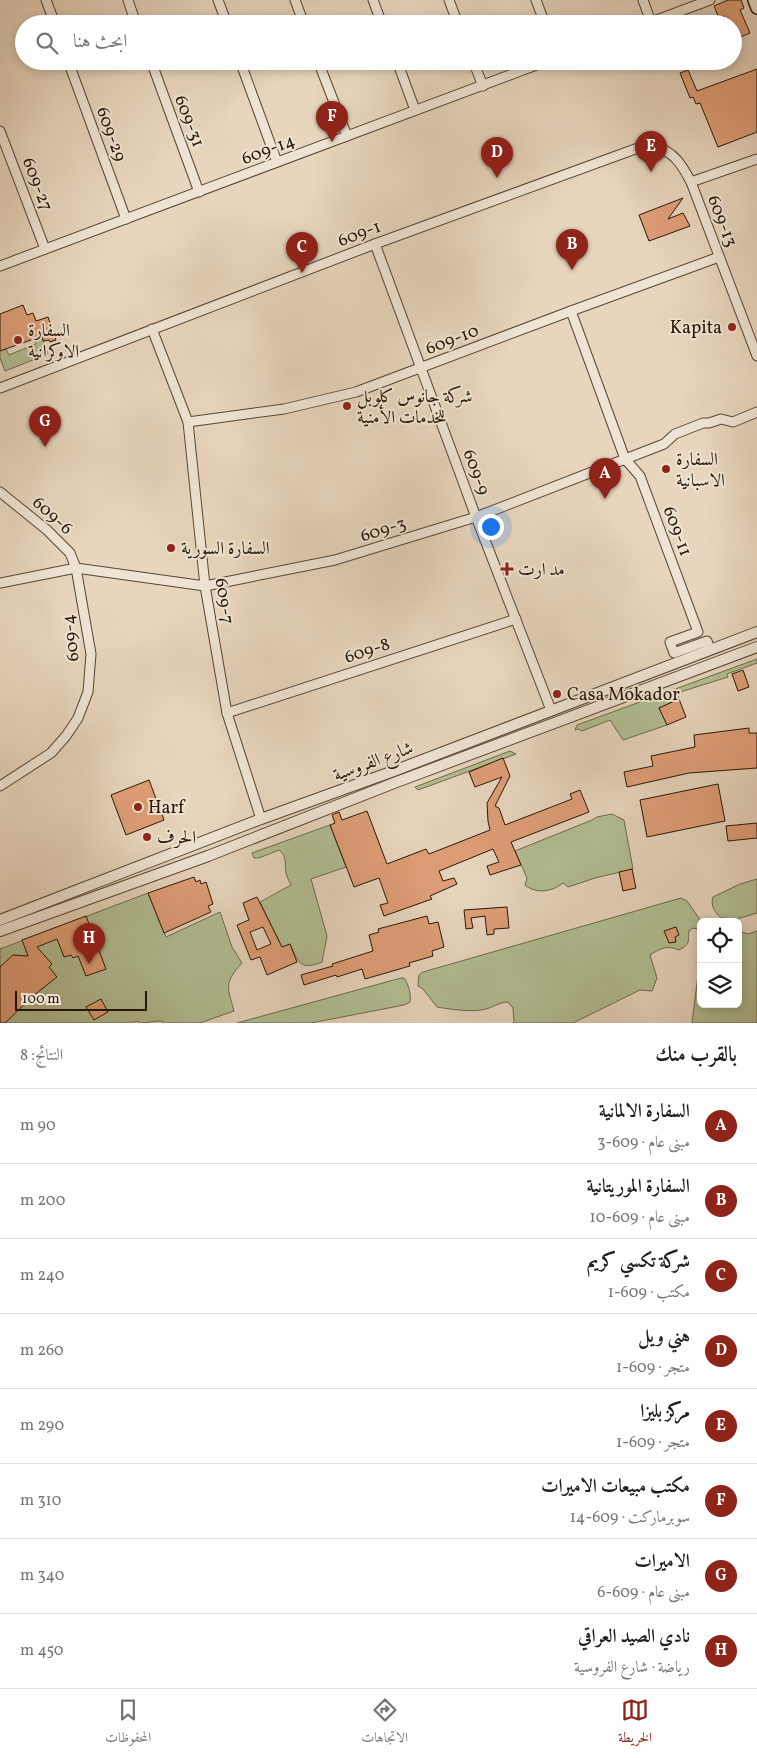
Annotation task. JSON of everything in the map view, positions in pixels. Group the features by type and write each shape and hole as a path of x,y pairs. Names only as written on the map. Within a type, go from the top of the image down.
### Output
{"main road":[{"path":"754,0 757,8"}],"street":[{"path":"46,0 52,15"},
{"path":"128,0 133,15"},
{"path":"218,0 224,15"},
{"path":"295,0 301,15"},
{"path":"373,0 379,15"},
{"path":"449,0 455,15"},
{"path":"536,0 542,15"},
{"path":"642,0 647,15"},
{"path":"670,15 710,0"},
{"name":"609-29","path":"71,70 126,219"},
{"name":"609-31","path":"153,70 200,192"},
{"path":"243,70 277,162"},
{"path":"321,70 347,136"},
{"path":"400,70 415,110"},
{"path":"477,70 483,86"},
{"name":"609-14","path":"0,266 524,70"},
{"name":"609-27","path":"0,131 46,249"},
{"name":"609-1","path":"0,388 375,244 638,148 654,147 667,151 680,161 691,182"},
{"path":"691,182 757,159"},
{"name":"609-13","path":"691,182 757,356"},
{"name":"609-9","path":"375,244 476,517 551,710"},
{"name":"609-10","path":"188,422 284,409 356,392 719,257"},
{"name":"609-11","path":"570,311 625,460 640,476 698,632 670,642 674,653 707,641 710,650"},
{"name":"609-7","path":"152,329 188,422 205,586 227,712 261,819"},
{"name":"609-3","path":"0,583 76,568 205,586 335,560 476,517 664,444 675,434 703,423 721,419 732,422 757,412"},
{"name":"609-6","path":"0,492 48,530 70,553 76,568"},
{"name":"609-4","path":"0,786 52,753 78,718 88,692 91,654 76,568"},
{"name":"609-8","path":"227,712 516,619"},
{"name":"شارع الفروسية","path":"0,920 261,819 391,772 757,632"},
{"name":"شارع الفروسية","path":"0,931 208,856 394,783 757,648"},
{"path":"391,772 394,783"}],"green space":[{"path":"42,336 48,354 5,371 0,358 0,351 6,349 9,355 36,344 34,339"},
{"path":"757,659 757,663 727,674 728,677 677,693 679,699 659,708 667,725 623,740 610,720 582,731 575,730 577,725"},
{"path":"510,751 516,754 418,790 415,787"},
{"path":"612,814 624,820 633,869 568,887 563,883 544,891 534,890 525,885 527,878 515,851 597,817"},
{"path":"330,825 346,867 311,879 327,936 322,962 309,966 304,965 298,960 290,944 282,947 260,902 291,885 286,873 284,855 279,850 259,858 254,858 252,853"},
{"path":"757,879 757,913 740,918 721,918 713,906 713,897 740,884"},
{"path":"148,893 166,937 220,912 232,947 242,963 232,975 229,985 234,1011 200,1023 163,1023 162,1021 139,1023 137,1021 132,1023 0,1023 0,949"},
{"path":"681,898 687,901 699,918 697,918 697,929 693,928 689,931 687,944 683,948 679,950 664,948 650,955 657,978 652,991 640,990 573,1023 514,1023 513,1008 508,1002 476,1011 437,1007 423,989 418,986 419,975 423,972"},
{"path":"757,931 757,1023 692,1023 697,983 697,1008 742,1008 742,932 748,934"},
{"path":"404,978 406,981 410,993 410,1002 404,1005 311,1023 237,1023"}],"building":[{"path":"728,0 741,0 744,8 740,10 750,33 742,36 742,15 718,15 714,6"},
{"path":"757,69 757,132 718,147 700,103 696,104 693,97 690,98 680,73 688,70 697,91"},
{"path":"683,198 668,219 683,213 690,226 649,241 639,215"},
{"path":"23,305 27,315 33,313 36,321 48,317 56,340 50,342 49,340 43,341 42,336 0,351 0,314"},
{"path":"743,670 749,687 738,691 732,674"},
{"path":"679,699 686,717 667,725 659,708"},
{"path":"749,728 749,733 757,733 757,768 689,773 627,787 624,772 653,766 651,756 695,747 694,735"},
{"path":"503,758 510,776 495,806 499,808 505,825 572,799 570,794 580,790 589,812 511,842 521,865 490,875 487,866 499,862 493,849 439,871 443,881 454,878 457,884 430,896 432,899 384,916 380,905 388,903 379,878 354,887 330,825 335,823 332,815 339,812 342,820 367,811 387,864 426,849 429,854 490,830 487,803 502,777 475,787 469,772"},
{"name":"Harf","path":"149,780 164,820 126,835 111,795"},
{"path":"718,784 725,821 647,837 640,800"},
{"path":"757,823 757,838 728,841 726,826"},
{"path":"632,869 636,888 623,891 619,872"},
{"path":"194,877 196,882 200,880 201,884 206,882 213,904 208,906 211,912 164,933 148,893"},
{"path":"257,897 282,947 290,944 297,962 267,975 260,957 251,960 237,925 249,920 243,903","holes":["263,927 271,944 257,950 250,932"]},
{"path":"507,907 509,928 494,929 494,934 487,935 485,916 471,918 473,928 466,929 464,910"},
{"path":"86,916 106,969 86,976 78,956 73,958 71,955 64,957 57,939 37,947 52,964 49,967 57,977 33,996 5,1023 0,1023 0,967 13,955 28,956 22,940"},
{"path":"427,916 429,924 438,922 444,947 432,951 433,956 409,963 410,966 365,979 362,969 304,985 301,975 333,966 332,964 373,951 369,935 379,932 378,929"},
{"path":"676,927 679,935 675,937 676,942 669,943 664,931"},
{"path":"101,999 108,1012 94,1020 86,1007"}],"place":[{"name":"مكتب مبيعات الاميرات","path":"332,142"},
{"name":"مركز بليزا","path":"651,172"},
{"name":"هني ويل","path":"497,178"},
{"name":"السفارة الموريتانية","path":"572,270"},
{"name":"شركة تكسي كريم","path":"302,273"},
{"name":"Kapita","path":"732,327"},
{"name":"السفارة الاوكرانية","path":"18,340"},
{"name":"شركة جانوس كلوبل للخدمات الأمنية","path":"347,406"},
{"name":"الاميرات","path":"45,447"},
{"name":"السفارة الاسبانية","path":"666,469"},
{"name":"السفارة الالمانية","path":"605,499"},
{"name":"السفارة السورية","path":"171,548"},
{"name":"مد ارت","path":"507,569"},
{"name":"Casa Mokador","path":"557,694"},
{"name":"Harf","path":"138,807"},
{"name":"الحرف","path":"147,837"},
{"name":"نادي الصيد العراقي","path":"89,964"}]}
